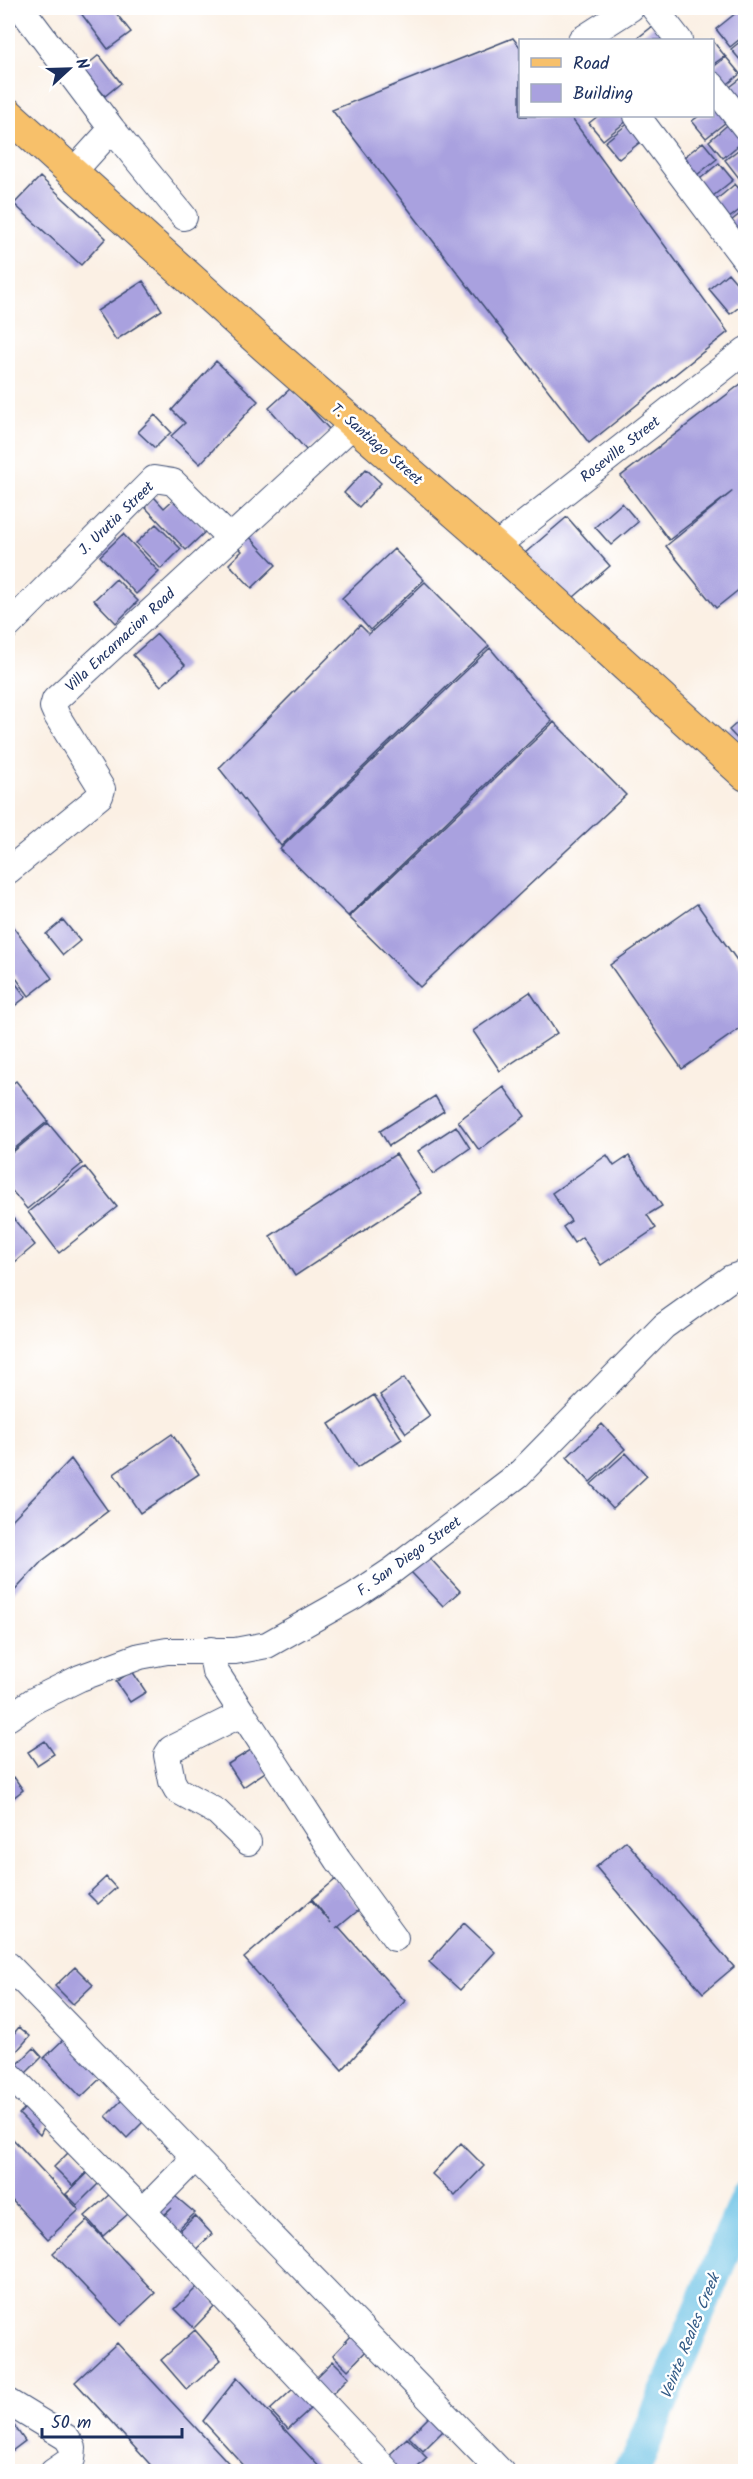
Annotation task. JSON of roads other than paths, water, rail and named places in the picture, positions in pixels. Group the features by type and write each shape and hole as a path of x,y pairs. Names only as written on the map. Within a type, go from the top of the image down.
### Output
{"main road":[{"name":"T. Santiago Street","path":"8,114 495,547 746,775"}],"street":[{"path":"21,8 112,129 184,217"},
{"path":"583,39 631,8"},
{"path":"654,8 678,39"},
{"path":"714,88 746,129"},
{"path":"638,117 746,261"},
{"path":"73,172 112,129"},
{"name":"Roseville Street","path":"495,547 746,350"},
{"name":"Villa Encarnacion Road","path":"8,871 100,796 102,789 57,716 53,707 55,700 354,424"},
{"name":"J. Urutia Street","path":"8,626 154,479 173,482 230,538"},
{"name":"F. San Diego Street","path":"8,1718 33,1701 80,1678 141,1656 167,1651 235,1651 267,1645 354,1596 393,1570 518,1475 664,1326 731,1278 746,1273"},
{"path":"211,1650 215,1671 338,1860 395,1938"},
{"path":"243,1713 171,1749 167,1755 172,1782 177,1790 217,1812 248,1842"},
{"path":"8,1965 501,2472"},
{"path":"8,2073 143,2211 388,2472"},
{"path":"143,2211 195,2158"},
{"path":"8,2402 67,2438 73,2448 72,2459 53,2472"}],"waterway":[{"name":"Veinte Reales Creek","path":"628,2472 637,2462 746,2198"}]}
